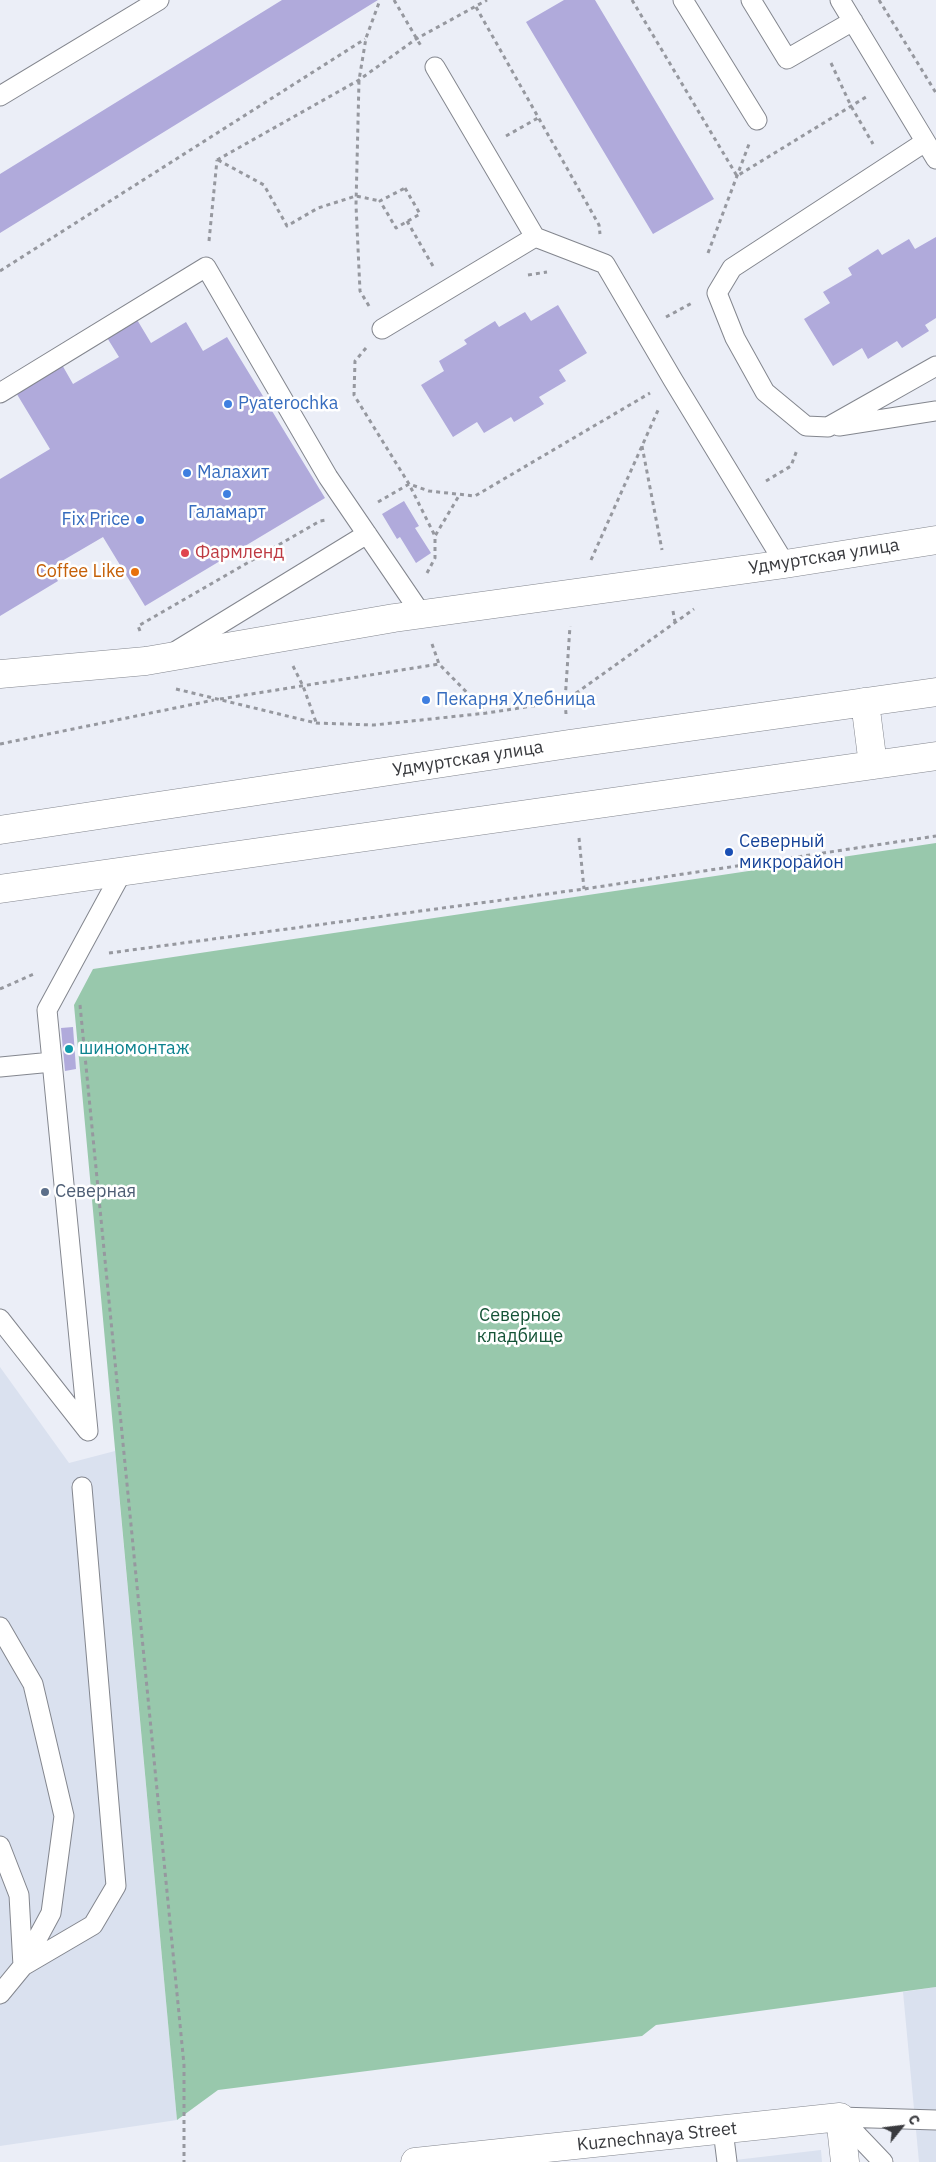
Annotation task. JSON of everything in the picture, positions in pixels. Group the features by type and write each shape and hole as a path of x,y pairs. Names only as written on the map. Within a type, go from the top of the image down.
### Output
{"main road":[{"name":"Удмуртская улица","path":"0,674 155,660 422,615 785,564 936,540"},
{"name":"Удмуртская улица","path":"0,830 569,744 936,692"},
{"path":"865,702 873,765"},
{"path":"0,889 936,756"},
{"path":"840,2117 845,2162"},
{"name":"Kuznechnaya Street","path":"416,2162 840,2117"}],"lane":[{"path":"0,96 159,0"},
{"path":"684,0 757,120"},
{"path":"751,0 787,59 857,29"},
{"path":"840,0 936,159"},
{"path":"435,67 535,237 605,264 672,380 785,564"},
{"path":"925,142 732,268 717,293 735,338 765,392 806,426 828,427 936,411"},
{"path":"382,328 535,237"},
{"path":"0,393 206,267 328,477 422,615"},
{"path":"828,427 936,366"},
{"path":"155,660 367,534"},
{"path":"0,1319 88,1431 47,1010 122,872"},
{"path":"0,1067 52,1062"},
{"path":"23,1966 93,1925 116,1886 82,1487"},
{"path":"0,1627 33,1684 64,1816 51,1913 23,1966 0,1994"},
{"path":"0,1846 19,1896 23,1966"},
{"path":"840,2117 936,2120"},
{"path":"840,2117 883,2162"},
{"path":"723,2130 727,2162"}],"path":[{"path":"380,0 366,38 359,80 356,196 360,291 382,328 355,361 354,395 409,484 435,536 435,558 423,580"},
{"path":"394,0 416,40"},
{"path":"217,160 359,80 416,40 487,0"},
{"path":"879,0 936,93"},
{"path":"476,7 599,225"},
{"path":"857,29 829,58 851,106 886,166"},
{"path":"0,271 366,38"},
{"path":"484,150 538,118"},
{"path":"706,259 757,120"},
{"path":"217,160 264,185 286,226 318,208 356,196 380,201 405,188 420,214 396,228 380,201"},
{"path":"206,267 217,160"},
{"path":"407,221 447,290"},
{"path":"672,314 689,304 692,295"},
{"path":"565,701 572,594 591,559 672,380"},
{"path":"387,496 409,484 429,491 475,496 672,380"},
{"path":"642,446 675,622"},
{"path":"766,481 791,466"},
{"path":"435,536 460,494"},
{"path":"355,516 320,521 138,626 155,660 174,688 316,723 374,725 487,713 565,701 697,606"},
{"path":"422,615 439,664 487,713"},
{"path":"0,744 217,700 439,664"},
{"path":"0,989 76,958 584,889 936,836"},
{"path":"76,958 183,2056 184,2162"}],"shaded area":[{"path":"0,1367 69,1463 115,1451 177,2120 0,2146"},
{"path":"936,1987 936,2162 919,2162 903,1992"},
{"path":"821,2150 822,2162 718,2162"}],"green space":[{"name":"Северное кладбище","path":"936,843 936,1987 656,2025 642,2036 218,2090 177,2120 74,1005 93,969"}],"building":[{"path":"282,0 378,0 0,233 0,174"},
{"path":"564,0 595,0 714,199 653,234 526,22"},
{"path":"936,237 936,318 925,325 929,331 902,348 897,341 868,359 862,348 833,366 804,319 830,303 823,292 852,275 848,268 878,249 882,255 909,239 915,249"},
{"path":"558,305 587,353 559,370 566,381 539,397 544,404 514,422 511,417 484,433 477,422 453,437 421,385 444,371 439,361 467,344 464,340 495,321 499,327 525,312 531,321"},
{"name":"Малахит","path":"136,318 151,343 186,322 203,351 227,337 325,498 145,606 103,537 50,568 58,581 0,616 0,479 50,449 15,391 61,363 73,384 119,357 106,336"},
{"path":"404,501 419,526 415,528 431,553 416,563 400,537 397,539 382,514"},
{"name":"шиномонтаж","path":"73,1027 76,1069 65,1071 61,1028"}],"place":[{"name":"Pyaterochka","path":"228,404"},
{"name":"Малахит","path":"187,473"},
{"name":"Галамарт","path":"227,494"},
{"name":"Fix Price","path":"140,520"},
{"name":"Фармленд","path":"185,553"},
{"name":"Coffee Like","path":"135,572"},
{"name":"Пекарня Хлебница","path":"426,700"},
{"name":"Северный микрорайон","path":"729,852"},
{"name":"шиномонтаж","path":"69,1049"},
{"name":"Северная","path":"45,1192"}]}
